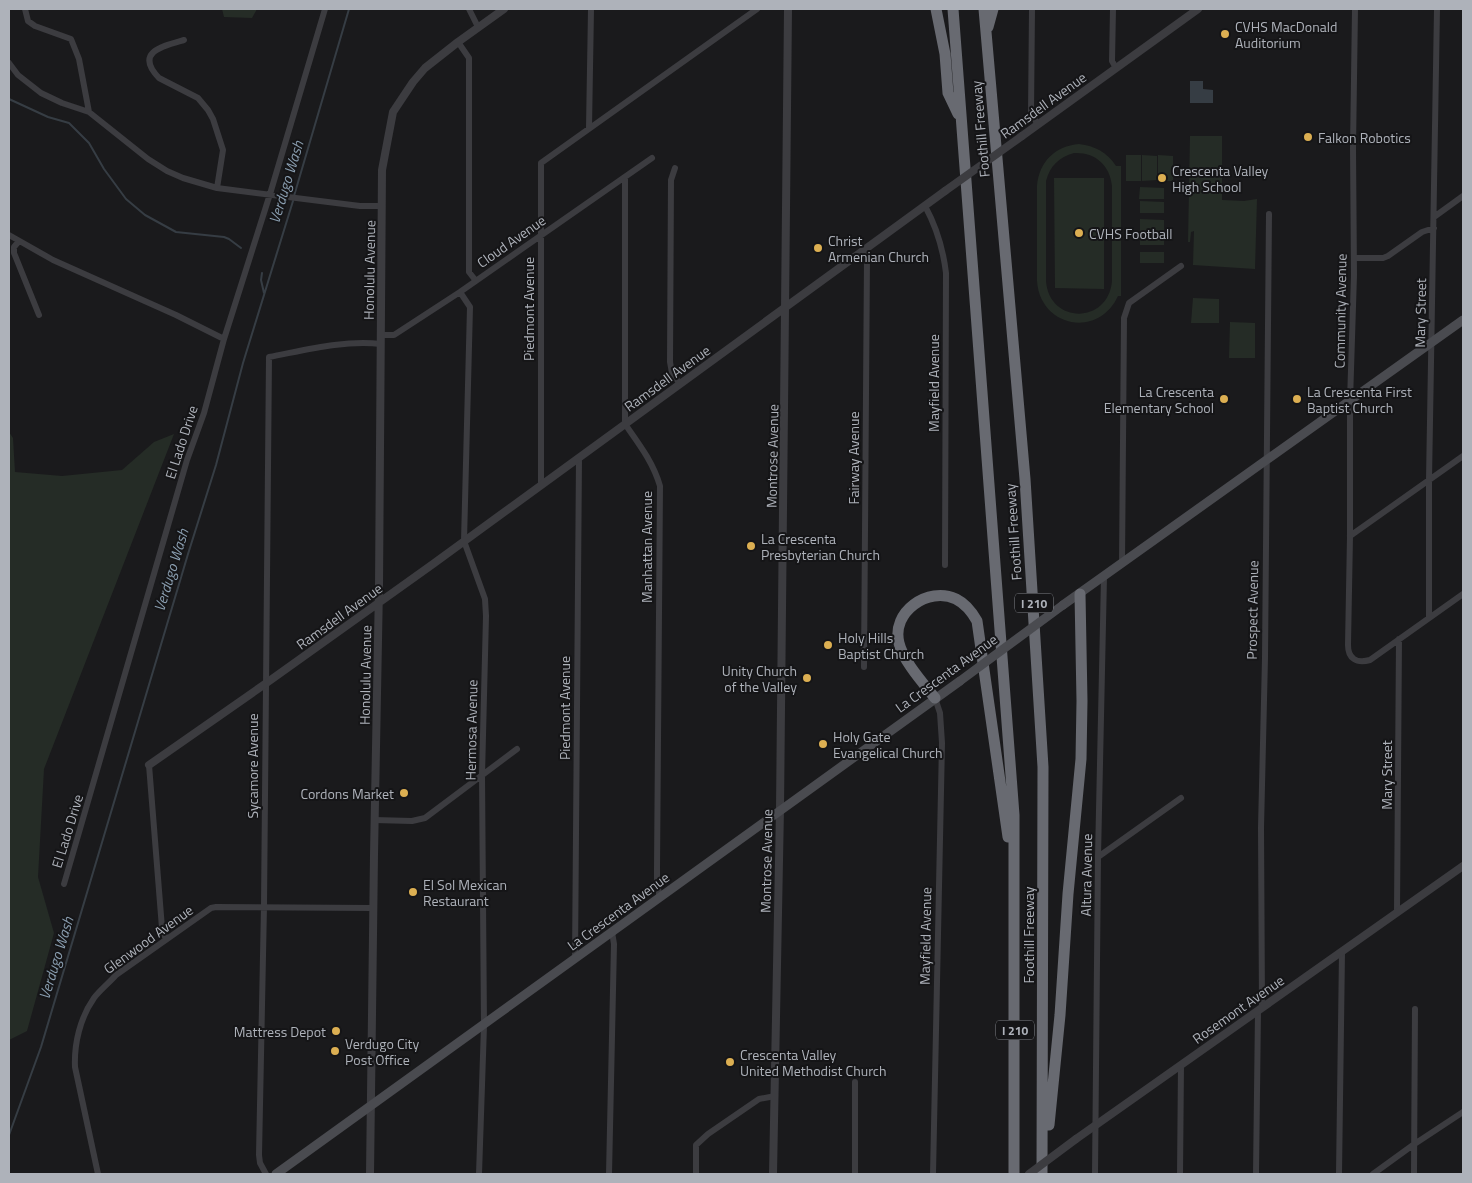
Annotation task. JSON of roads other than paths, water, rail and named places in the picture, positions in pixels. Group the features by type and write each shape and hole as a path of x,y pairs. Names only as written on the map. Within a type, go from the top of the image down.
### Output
{"highway":[{"path":"936,9 945,54 948,93 962,122"},
{"name":"Foothill Freeway","path":"953,9 1014,815 1014,1174"},
{"name":"Foothill Freeway","path":"984,9 1026,488 1044,766 1043,1174"},
{"path":"986,33 993,9"},
{"path":"1043,1174 1060,1015 1069,884 1081,759 1080,594"},
{"path":"935,698 903,654 898,643 898,630 901,620 914,604 923,598 943,595 955,598 963,603 972,611 977,621 1015,886"}],"main road":[{"name":"La Crescenta Avenue","path":"276,1174 484,1026 1063,605 1463,320"}],"street":[{"path":"25,9 28,21 35,26 71,39 79,59 89,112"},
{"name":"El Lado Drive","path":"64,884 187,460 204,413 224,340 325,9"},
{"path":"469,9 478,27"},
{"name":"Honolulu Avenue","path":"370,1174 374,820 379,602 382,170 393,112 413,82 425,68 504,9"},
{"path":"589,128 591,9"},
{"path":"589,128 757,9"},
{"name":"Montrose Avenue","path":"774,1174 787,305 788,9"},
{"path":"1032,9 1031,114 1038,125"},
{"path":"1112,9 1112,62 1116,68"},
{"name":"Ramsdell Avenue","path":"148,765 265,684 464,541 787,305 1198,9"},
{"name":"Community Avenue","path":"1355,9 1349,654 1352,659 1358,662 1365,662 1399,639"},
{"name":"Mary Street","path":"1429,618 1437,9"},
{"path":"184,40 157,48 153,52 150,63 159,78 198,98 213,119 223,150 217,188"},
{"path":"458,42 469,58 469,272 476,281"},
{"path":"9,62 18,75 42,93 62,103 89,112 157,166 183,178 217,188 360,206 382,206"},
{"name":"Piedmont Avenue","path":"541,484 541,163 589,128"},
{"name":"Cloud Avenue","path":"381,335 394,335 460,292 652,158"},
{"path":"675,168 671,180 669,334 672,373 680,384"},
{"path":"625,177 625,424"},
{"path":"1434,217 1463,196"},
{"name":"Mayfield Avenue","path":"925,206 938,233 943,249 946,273 945,565"},
{"name":"Prospect Avenue","path":"1256,1174 1260,1009 1269,214"},
{"path":"1354,258 1383,258 1422,232 1434,228"},
{"path":"9,236 53,260 176,315 224,340"},
{"path":"18,241 14,247 14,254 39,315"},
{"name":"Fairway Avenue","path":"864,667 866,249"},
{"path":"1122,564 1124,318 1129,303 1182,266"},
{"name":"Hermosa Avenue","path":"460,292 470,307 464,541 485,605 482,775 484,1026 480,1174"},
{"name":"Sycamore Avenue","path":"266,1174 262,1170 260,1155 269,357 333,345 359,342 381,344"},
{"name":"Manhattan Avenue","path":"625,424 648,456 656,471 660,486 657,876 660,898"},
{"path":"1350,536 1463,456"},
{"name":"Piedmont Avenue","path":"575,959 579,458"},
{"name":"Altura Avenue","path":"1095,1174 1098,857 1104,577"},
{"path":"1399,639 1463,594"},
{"name":"Mary Street","path":"1397,912 1399,639"},
{"name":"Mayfield Avenue","path":"933,1174 942,744 940,713 935,698"},
{"path":"374,820 412,821 425,818 517,749"},
{"path":"148,765 162,928 166,940"},
{"path":"1098,857 1181,798"},
{"name":"Rosemont Avenue","path":"1029,1174 1181,1064 1463,866"},
{"name":"Glenwood Avenue","path":"98,1174 74,1059 80,1026 94,997 102,988 116,975 211,908 264,906 373,908"},
{"path":"609,1174 614,944 612,932"},
{"path":"1339,1174 1342,952"},
{"path":"1414,1174 1415,1009"},
{"path":"1180,1174 1181,1064"},
{"path":"855,1082 855,1174"},
{"path":"696,1174 696,1145 708,1134 759,1099 775,1096"},
{"path":"1373,1174 1463,1112"}],"waterway":[{"name":"Verdugo Wash","path":"294,196 349,9"},
{"path":"9,99 48,117 69,123 89,143 104,169 126,199 145,215 176,232 224,237 241,248"},
{"name":"Verdugo Wash","path":"9,1135 41,1047 216,465 243,363 293,201"},
{"path":"262,273 261,280 264,293"}],"place":[{"name":"CVHS MacDonald Auditorium","path":"1225,34"},
{"name":"Falkon Robotics","path":"1308,137"},
{"name":"Crescenta Valley High School","path":"1162,178"},
{"name":"CVHS Football","path":"1079,233"},
{"name":"Christ Armenian Church","path":"818,248"},
{"name":"La Crescenta Elementary School","path":"1224,399"},
{"name":"La Crescenta First Baptist Church","path":"1297,399"},
{"name":"La Crescenta Presbyterian Church","path":"751,546"},
{"name":"Holy Hills Baptist Church","path":"828,645"},
{"name":"Unity Church of the Valley","path":"807,678"},
{"name":"Holy Gate Evangelical Church","path":"823,744"},
{"name":"Cordons Market","path":"404,793"},
{"name":"El Sol Mexican Restaurant","path":"413,892"},
{"name":"Mattress Depot","path":"336,1031"},
{"name":"Verdugo City Post Office","path":"335,1051"},
{"name":"Crescenta Valley United Methodist Church","path":"730,1062"}]}
